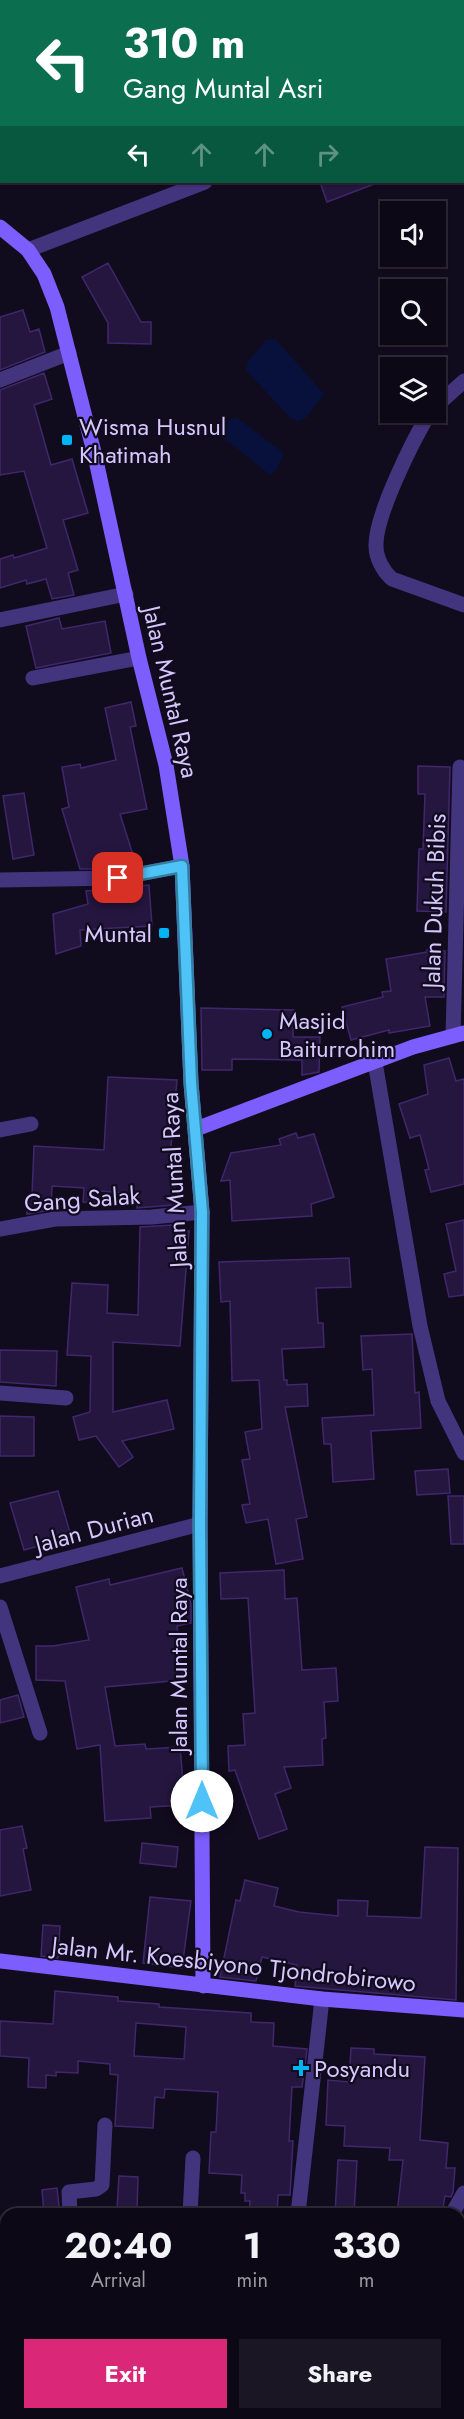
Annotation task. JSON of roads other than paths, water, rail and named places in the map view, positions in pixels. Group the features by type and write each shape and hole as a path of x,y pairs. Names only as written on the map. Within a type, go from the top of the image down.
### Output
{"main road":[{"name":"Jalan Muntal Raya","path":"0,227 28,250 44,274 69,353 166,765 182,866 191,1083 202,1212 200,1524 203,1986"},
{"path":"196,1129 375,1062 458,1035"},
{"name":"Jalan Mr. Koesbiyono Tjondrobirowo","path":"0,1961 322,1999 464,2010"}],"street":[{"path":"154,202 170,183"},
{"path":"28,250 202,183"},
{"path":"0,380 69,353"},
{"path":"446,397 464,381"},
{"path":"423,423 412,441 377,531 376,549 383,568 392,579 464,605"},
{"path":"0,620 126,594"},
{"path":"33,678 139,658"},
{"name":"Jalan Dukuh Bibis","path":"458,1035 460,767"},
{"path":"0,880 118,878 182,866"},
{"path":"375,1062 420,1326 438,1401 464,1453"},
{"path":"0,1130 31,1124"},
{"name":"Gang Salak","path":"0,1229 55,1220 152,1217 202,1212"},
{"path":"0,1393 66,1398"},
{"name":"Jalan Durian","path":"0,1576 200,1524"},
{"path":"0,1607 40,1733"},
{"path":"299,2208 322,1999"},
{"path":"70,2208 69,2192 96,2189 102,2186 105,2126"},
{"path":"190,2208 193,2158"},
{"path":"455,2208 464,2193"}],"place":[{"name":"Wisma Husnul Khatimah","path":"67,440"},
{"name":"Muntal","path":"164,933"},
{"name":"Masjid Baiturrohim","path":"267,1034"},
{"name":"Posyandu","path":"301,2068"}]}
